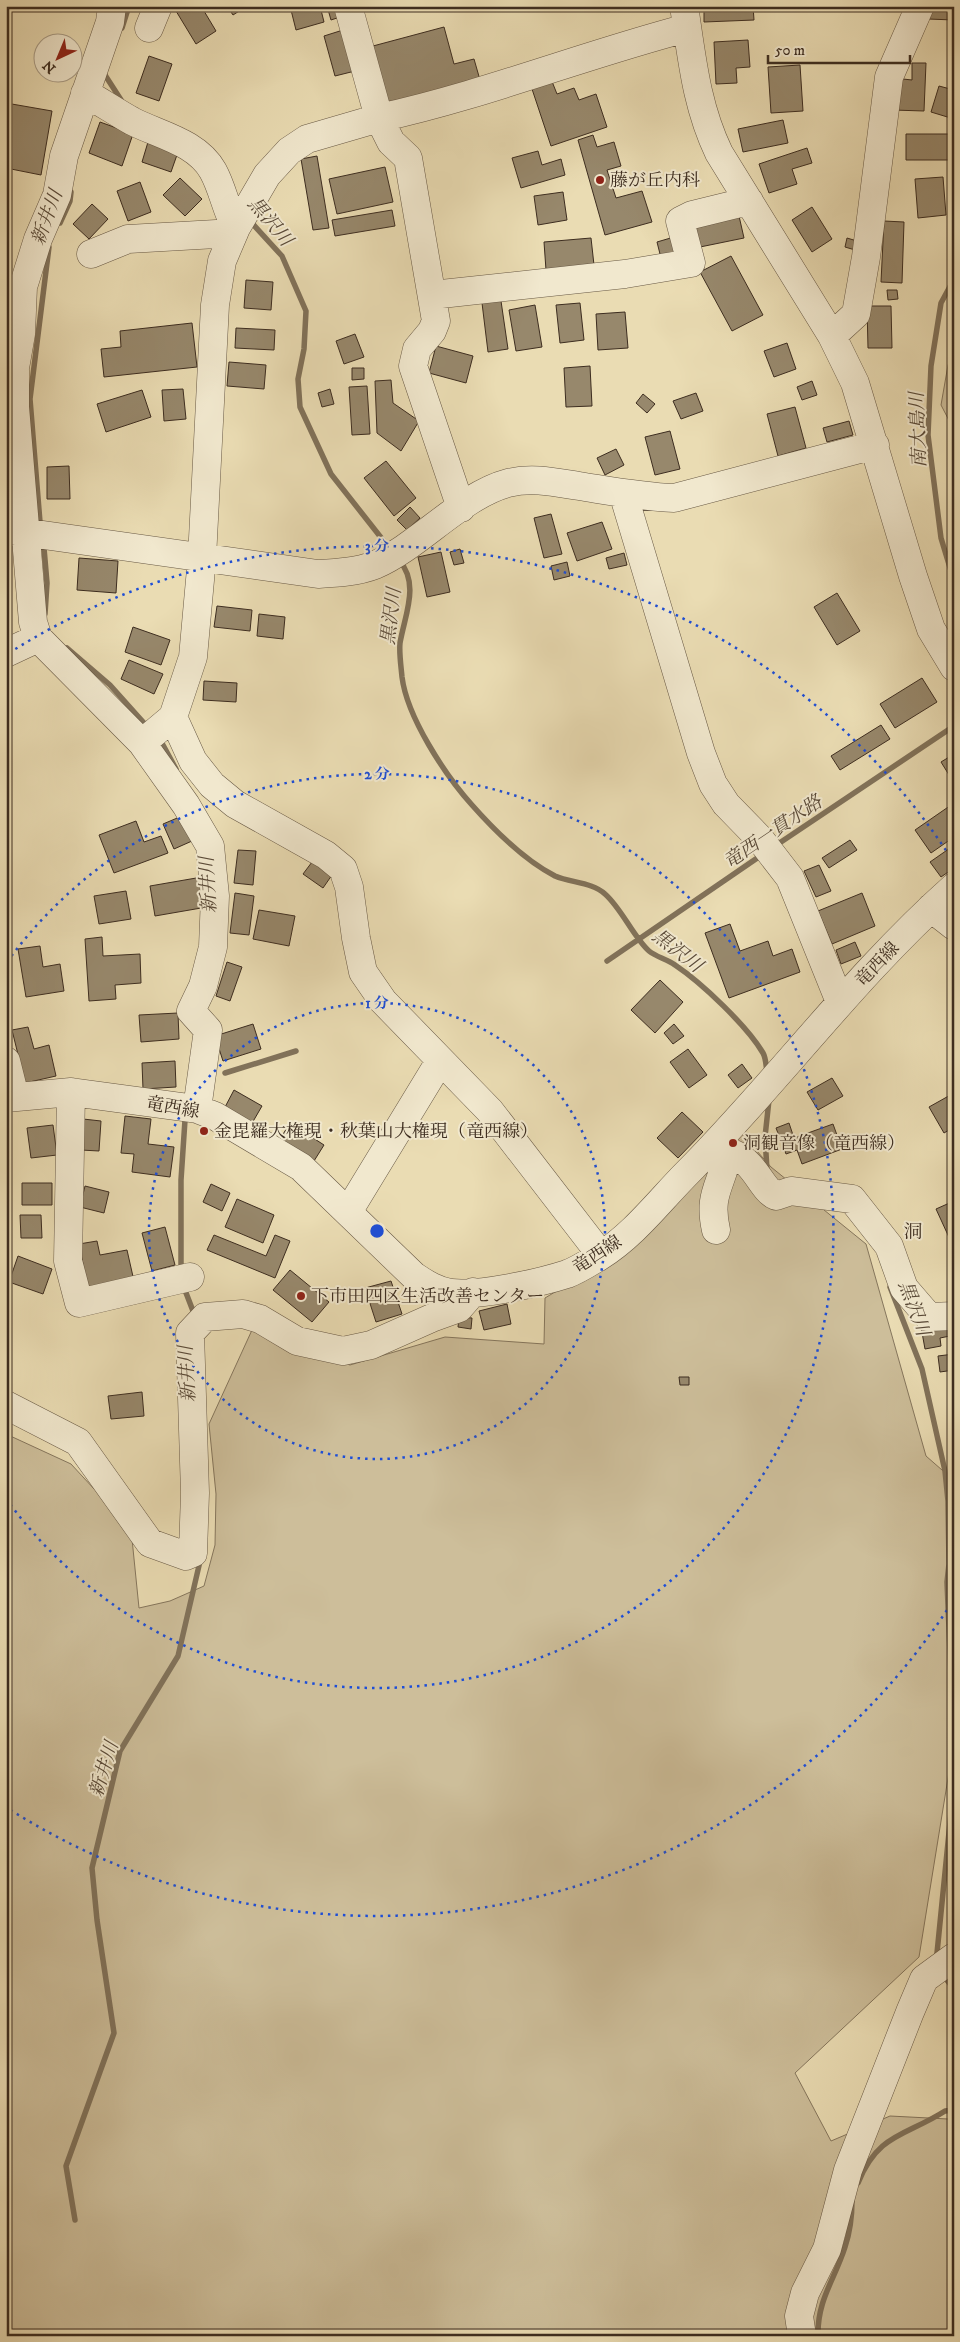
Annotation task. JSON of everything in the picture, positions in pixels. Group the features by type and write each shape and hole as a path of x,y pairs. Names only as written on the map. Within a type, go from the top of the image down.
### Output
{"street":[{"path":"112,6 97,100 64,156 57,195 38,239 23,287 21,334 16,368 16,532 33,622 38,638 142,743 186,805 210,846 215,896 213,946 203,986 191,1011 208,1030 197,1109"},
{"path":"348,6 379,118 390,142 408,158 436,321 432,331 417,349 413,366 461,508"},
{"path":"832,336 856,314 866,257 888,77 920,6"},
{"path":"142,743 173,717 193,657 202,558 215,305 222,261 240,222 267,175 289,151 307,139 379,118 428,107 640,40 686,17 698,100 707,128 719,153 832,336 854,383 931,629 951,657"},
{"path":"97,100 132,120 181,142 200,156 213,171 228,214 240,222"},
{"path":"432,296 625,274 691,262 680,221 692,215 749,201"},
{"path":"91,254 128,239 240,222"},
{"path":"16,532 318,574 350,572 393,554 492,489 532,478 623,493 674,498 874,445"},
{"path":"623,493 701,753 713,784 726,804 769,850 790,878 840,1002"},
{"path":"6,653 38,638"},
{"path":"173,717 193,761 212,785 235,804 326,856 342,869 349,887 363,972 383,1001 490,1111 601,1255"},
{"name":"竜西線","path":"11,1097 71,1092 197,1109 215,1116 301,1167 414,1276 430,1287 452,1293 512,1287 569,1274 601,1255 623,1238 722,1149 840,1002 931,908 954,888"},
{"path":"931,908 954,926"},
{"path":"6,1061 11,1097"},
{"path":"348,1212 440,1061"},
{"path":"71,1092 68,1261 79,1303 185,1278"},
{"path":"716,1230 712,1215 713,1201 722,1149 743,1158 761,1178 771,1194 852,1200 889,1246 904,1288 929,1317 954,1316"},
{"path":"6,1405 78,1442 150,1542 186,1556 193,1553 195,1493 190,1334 205,1317 243,1314 260,1319 297,1341 343,1351 371,1345 434,1316 459,1308 472,1292"},
{"path":"802,2336 799,2316 805,2293 827,2249 848,2170 910,2012 924,1979 952,1958"}],"shaded area":[{"path":"954,351 954,430 941,405 948,365"},
{"path":"741,1133 771,1167 866,1244 926,1456 950,1477 954,1484 954,1741 919,1957 795,2073 831,2141 890,2116 948,2119 954,2111 954,2336 6,2336 6,1434 71,1464 131,1529 139,1608 170,1601 204,1586 215,1545 216,1494 209,1424 252,1330 350,1365 445,1337 544,1344 545,1298 645,1238"}],"building":[{"path":"184,6 201,6 216,31 196,44 176,11"},
{"path":"227,6 247,6 233,15"},
{"path":"290,6 320,6 324,22 296,30"},
{"path":"327,6 337,6 340,17 331,20"},
{"path":"704,6 753,6 754,20 704,22"},
{"path":"928,6 954,6 954,20 928,19"},
{"path":"444,27 454,64 474,59 480,80 389,104 373,46"},
{"path":"343,30 355,71 335,76 324,36"},
{"path":"748,40 750,67 736,68 737,83 716,84 714,42"},
{"path":"149,56 172,64 159,101 136,93"},
{"path":"912,63 926,63 924,111 893,110 894,78 912,80"},
{"path":"800,65 803,111 771,113 768,67"},
{"path":"551,79 557,94 574,88 579,100 596,94 607,127 551,146 531,86"},
{"path":"939,86 954,90 954,119 931,112"},
{"path":"6,103 52,111 41,175 6,168"},
{"path":"783,120 788,143 743,152 738,129"},
{"path":"100,122 133,134 122,166 89,153"},
{"path":"906,134 954,134 954,160 906,160"},
{"name":"藤が丘内科","path":"593,135 597,147 614,142 621,166 607,170 616,198 642,191 652,222 605,235 578,140"},
{"path":"148,142 178,152 171,172 142,162"},
{"path":"807,148 812,163 792,169 797,184 769,193 759,164"},
{"path":"538,151 542,165 561,159 565,175 521,188 512,158"},
{"path":"317,156 329,228 313,230 301,159"},
{"path":"385,167 393,202 337,214 329,179"},
{"path":"943,177 946,215 918,218 915,179"},
{"path":"180,178 202,199 185,216 163,195"},
{"path":"140,182 151,212 128,221 117,191"},
{"path":"563,192 567,220 538,225 534,196"},
{"path":"92,204 108,219 89,239 73,224"},
{"path":"812,207 832,239 812,252 792,220"},
{"path":"392,210 395,226 335,236 332,220"},
{"path":"739,216 744,238 700,247 695,225"},
{"path":"884,221 904,222 902,283 881,282"},
{"path":"674,237 678,254 661,258 657,242"},
{"path":"591,238 594,265 546,270 544,242"},
{"path":"847,238 857,241 855,250 845,247"},
{"path":"731,256 763,315 732,331 700,272"},
{"path":"246,280 273,282 271,310 244,308"},
{"path":"887,290 897,290 898,299 888,300"},
{"path":"501,301 508,349 488,352 482,303"},
{"path":"580,303 584,340 560,343 556,305"},
{"path":"535,305 542,347 516,351 509,310"},
{"path":"867,306 891,306 892,348 868,348"},
{"path":"625,312 628,348 598,350 596,314"},
{"path":"192,323 197,367 104,377 101,349 121,347 120,331"},
{"path":"236,328 275,330 274,350 235,348"},
{"path":"355,334 364,357 344,364 336,341"},
{"path":"787,343 796,369 774,377 764,351"},
{"path":"436,346 473,356 466,383 429,373"},
{"path":"229,362 266,365 264,389 227,386"},
{"path":"590,366 592,406 566,407 564,368"},
{"path":"352,368 364,368 364,379 352,380"},
{"path":"391,380 393,403 419,421 401,451 377,433 375,381"},
{"path":"812,381 817,395 802,400 797,387"},
{"path":"367,386 370,434 352,435 349,387"},
{"path":"183,389 186,419 164,421 162,390"},
{"path":"330,389 334,404 322,407 318,393"},
{"path":"142,390 151,417 106,432 97,404"},
{"path":"696,393 703,411 681,419 673,401"},
{"path":"643,394 655,404 647,413 636,403"},
{"path":"795,407 806,448 778,456 767,414"},
{"path":"849,421 853,435 827,442 823,428"},
{"path":"670,431 680,469 655,475 645,437"},
{"path":"616,449 624,465 605,475 597,458"},
{"path":"386,461 416,498 394,516 364,478"},
{"path":"69,466 70,499 47,499 47,467"},
{"path":"410,507 420,518 407,530 397,520"},
{"path":"551,514 562,554 544,558 534,518"},
{"path":"602,522 612,549 577,561 567,533"},
{"path":"460,549 464,563 454,565 450,552"},
{"path":"441,552 450,592 427,597 418,557"},
{"path":"624,553 627,565 609,569 606,558"},
{"path":"6,555 9,556 8,585 6,585"},
{"path":"79,558 118,561 116,593 77,590"},
{"path":"567,562 570,576 554,580 551,566"},
{"path":"837,593 860,631 837,645 814,607"},
{"path":"217,606 252,610 250,631 214,627"},
{"path":"259,614 285,617 283,639 257,636"},
{"path":"133,627 170,640 161,665 125,652"},
{"path":"129,660 163,674 154,694 121,679"},
{"path":"922,678 937,702 895,728 880,704"},
{"path":"204,681 237,683 236,702 203,700"},
{"path":"881,725 890,739 840,770 831,756"},
{"path":"954,754 954,783 941,762"},
{"path":"954,803 954,837 931,853 915,830"},
{"path":"182,816 192,841 174,849 163,824"},
{"path":"136,821 144,842 161,836 168,853 114,873 99,835"},
{"path":"850,840 857,850 829,868 822,858"},
{"path":"953,846 954,868 941,877 930,862"},
{"path":"238,850 256,851 253,885 234,883"},
{"path":"312,862 332,875 323,888 303,874"},
{"path":"819,865 831,891 816,897 804,871"},
{"path":"202,877 207,907 155,916 150,886"},
{"path":"126,891 131,919 99,924 94,896"},
{"path":"235,893 254,896 249,935 230,933"},
{"path":"862,893 875,926 832,944 818,911"},
{"path":"259,910 295,916 289,946 253,939"},
{"path":"730,924 740,951 768,941 773,956 792,949 800,972 729,998 705,933"},
{"path":"102,937 103,956 140,954 141,983 115,985 116,999 89,1001 85,939"},
{"path":"855,942 861,956 841,964 836,950"},
{"path":"40,946 43,967 60,964 64,991 26,997 18,949"},
{"path":"227,962 242,967 230,1001 216,996"},
{"path":"660,980 683,1002 655,1033 631,1010"},
{"path":"178,1013 179,1039 141,1042 139,1015"},
{"path":"253,1024 261,1049 223,1061 215,1036"},
{"path":"674,1024 684,1036 673,1044 664,1033"},
{"path":"28,1027 34,1049 49,1045 56,1076 25,1083 12,1030"},
{"path":"688,1049 707,1075 689,1088 670,1062"},
{"path":"175,1061 176,1087 143,1089 142,1063"},
{"path":"742,1064 752,1078 738,1088 728,1075"},
{"path":"832,1078 843,1096 818,1110 807,1092"},
{"path":"234,1090 262,1106 251,1125 224,1109"},
{"path":"954,1093 954,1127 944,1133 929,1107"},
{"path":"682,1112 703,1132 678,1158 657,1138"},
{"path":"125,1116 151,1119 148,1144 174,1147 170,1177 132,1172 134,1154 121,1153"},
{"path":"83,1119 101,1121 99,1151 81,1150"},
{"path":"290,1123 324,1145 314,1161 280,1139"},
{"path":"789,1123 794,1138 833,1124 842,1149 802,1164 797,1150 786,1154 776,1128"},
{"path":"53,1125 57,1155 31,1158 27,1128"},
{"path":"22,1183 52,1183 52,1205 22,1205"},
{"path":"211,1184 230,1193 222,1211 203,1202"},
{"path":"85,1186 109,1192 104,1213 80,1207"},
{"path":"237,1199 274,1215 263,1243 225,1227"},
{"path":"954,1201 954,1245 953,1246 936,1209"},
{"path":"20,1215 41,1215 42,1238 21,1238"},
{"path":"165,1227 175,1265 152,1271 142,1233"},
{"path":"214,1235 266,1256 275,1235 290,1241 275,1278 207,1250"},
{"path":"97,1241 100,1255 127,1250 134,1281 88,1290 79,1244"},
{"path":"18,1256 52,1269 43,1294 9,1282"},
{"name":"下市田四区生活改善センター","path":"290,1270 329,1302 312,1322 273,1290"},
{"path":"391,1281 402,1314 376,1322 365,1288"},
{"path":"507,1304 511,1324 484,1330 479,1311"},
{"path":"459,1317 472,1318 471,1329 458,1327"},
{"path":"948,1322 950,1336 940,1338 941,1346 925,1349 921,1327"},
{"path":"954,1354 954,1370 940,1372 938,1356"},
{"path":"679,1377 689,1377 689,1385 680,1385"},
{"path":"142,1392 144,1416 111,1419 108,1396"}],"waterway":[{"name":"黒沢川","path":"122,28 129,6"},
{"name":"黒沢川","path":"105,75 123,103"},
{"name":"新井川","path":"60,223 70,201 71,192"},
{"name":"黒沢川","path":"250,221 282,256 306,311 304,349 298,379 300,407 331,474 390,549"},
{"name":"新井川","path":"40,522 30,399 49,247"},
{"name":"南大島川","path":"954,279 941,303 931,366 928,435 941,538 954,581"},
{"name":"新井川","path":"44,548 47,583 45,614"},
{"name":"黒沢川","path":"399,560 409,579 410,589 400,643 400,660 405,693 419,727 450,778 490,825 532,862 555,876 594,887 605,894 617,907 638,939 649,951 686,973 746,1030 763,1053 767,1072"},
{"name":"新井川","path":"67,648 110,685 144,723"},
{"name":"竜西一貫水路","path":"775,846 954,726"},
{"name":"新井川","path":"163,745 176,769"},
{"name":"竜西一貫水路","path":"607,961 763,854"},
{"name":"竜西一貫水路","path":"225,1073 296,1051"},
{"name":"黒沢川","path":"767,1170 765,1137 769,1100"},
{"name":"新井川","path":"181,1271 181,1180 185,1120"},
{"name":"新井川","path":"183,1285 193,1311"},
{"name":"黒沢川","path":"890,1287 922,1369 945,1471 948,1501 949,1564 947,1582 954,1746"},
{"name":"新井川","path":"75,2220 66,2166 114,2033 97,1920 92,1868 120,1751 178,1656 201,1557"},
{"name":"黒沢川","path":"938,1959 937,1953 954,1782"},
{"path":"943,1975 954,1989"},
{"path":"858,2183 866,2167 884,2145 945,2111 954,2110"},
{"path":"818,2336 818,2323 823,2300 841,2259 848,2236 852,2201"}],"place":[{"name":"藤が丘内科","path":"600,180"},
{"name":"金毘羅大権現・秋葉山大権現（竜西線）","path":"204,1131"},
{"name":"洞観音像（竜西線）","path":"733,1143"},
{"name":"下市田四区生活改善センター","path":"301,1296"}],"district":[{"name":"洞","path":"913,1231"}]}
